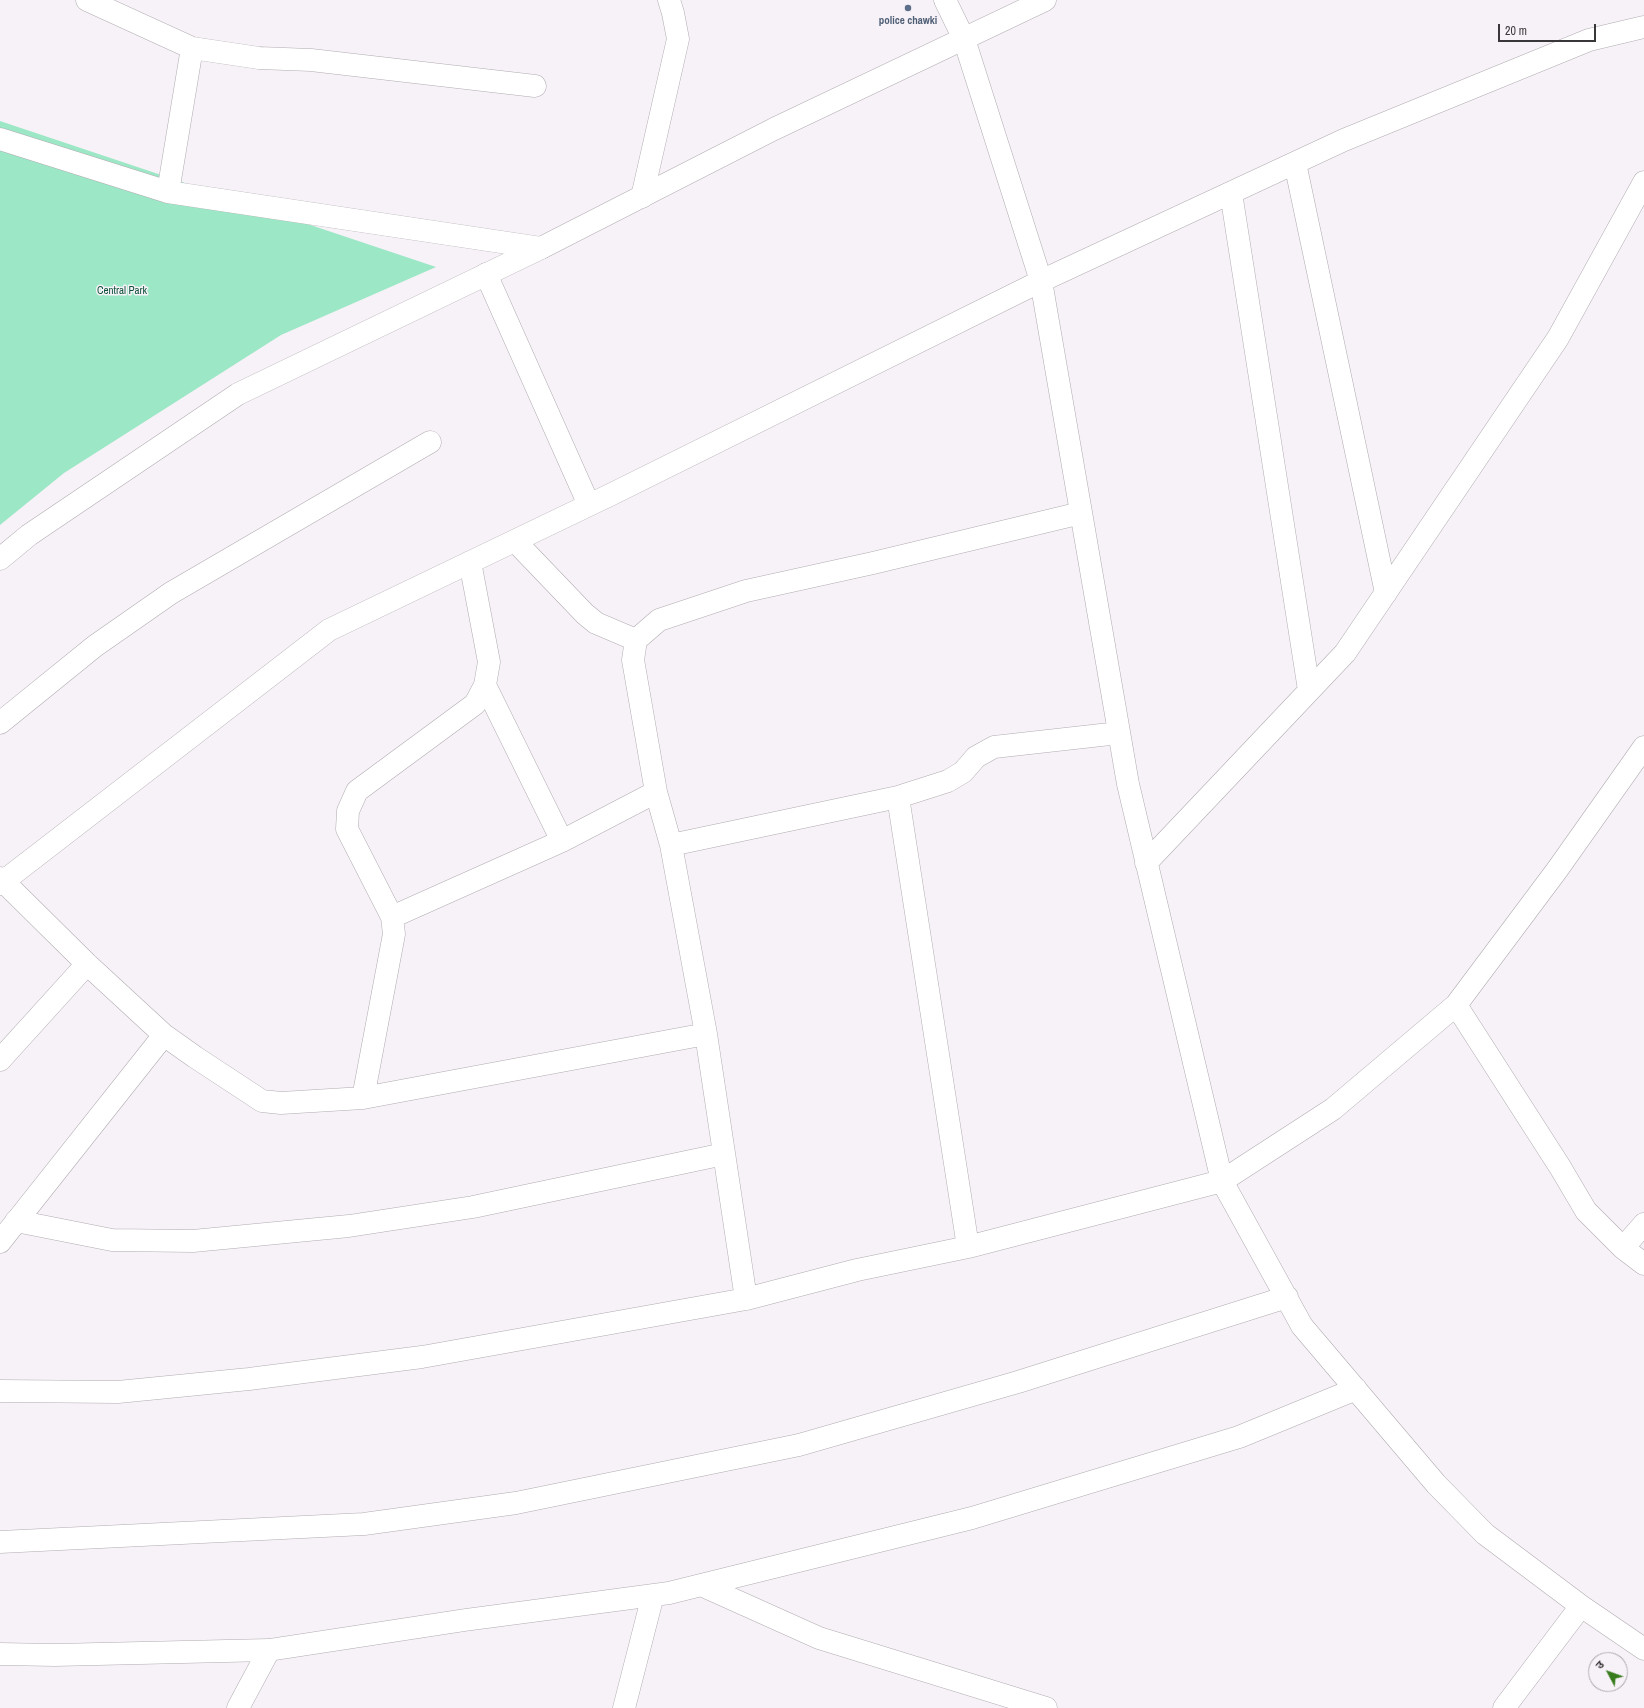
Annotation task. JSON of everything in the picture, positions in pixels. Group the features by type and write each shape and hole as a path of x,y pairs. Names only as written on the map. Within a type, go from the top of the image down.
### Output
{"street":[{"path":"87,0 192,48 259,58 311,60 535,86"},
{"path":"642,197 678,40 669,0"},
{"path":"945,0 964,38 1041,281 1128,784 1222,1181 1302,1326 1436,1484 1485,1534 1581,1606 1644,1649"},
{"path":"0,559 29,535 238,394 541,248 774,129 1045,0"},
{"path":"706,1034 363,1098 282,1103 262,1101 195,1058 164,1035 87,964 1,881 329,630 589,505 1041,281 1344,140 1589,40 1644,27"},
{"path":"168,192 192,48"},
{"path":"0,139 168,192 541,248"},
{"path":"1295,163 1386,593"},
{"path":"1146,863 1345,653 1558,338 1644,182"},
{"path":"1231,193 1309,690"},
{"path":"486,274 589,505"},
{"path":"0,723 95,646 171,593 430,442"},
{"path":"746,1299 706,1034 671,845 656,792 633,660 636,640 659,620 746,591 873,563 1081,513"},
{"path":"515,541 585,614 596,623 636,640"},
{"path":"363,1098 394,934 392,917 347,829 348,811 351,801 357,791 475,704 485,685 489,662 470,562"},
{"path":"485,685 562,841"},
{"path":"671,845 898,797 948,782 962,772 976,757 994,747 1119,733"},
{"path":"0,1391 118,1392 249,1379 422,1357 746,1299 857,1270 968,1247 1222,1181 1333,1109 1456,1006 1557,870 1644,747"},
{"path":"392,917 562,841 656,792"},
{"path":"898,797 968,1247"},
{"path":"0,1060 87,964"},
{"path":"1456,1006 1560,1167 1586,1211 1623,1248 1644,1264"},
{"path":"0,1242 164,1035"},
{"path":"16,1221 112,1240 201,1240 349,1226 472,1207 724,1154"},
{"path":"1623,1248 1644,1224"},
{"path":"0,1542 364,1524 516,1503 799,1445 1018,1382 1286,1297"},
{"path":"0,1654 55,1655 269,1650 465,1620 669,1593 972,1518 1239,1437 1356,1389"},
{"path":"701,1585 819,1638 1046,1708"},
{"path":"624,1708 652,1595"},
{"path":"1504,1708 1581,1606"},
{"path":"238,1708 269,1650"}],"green space":[{"name":"Central Park","path":"0,121 436,267 281,335 64,473 0,525"}],"place":[{"name":"police chawki","path":"908,8"}]}
